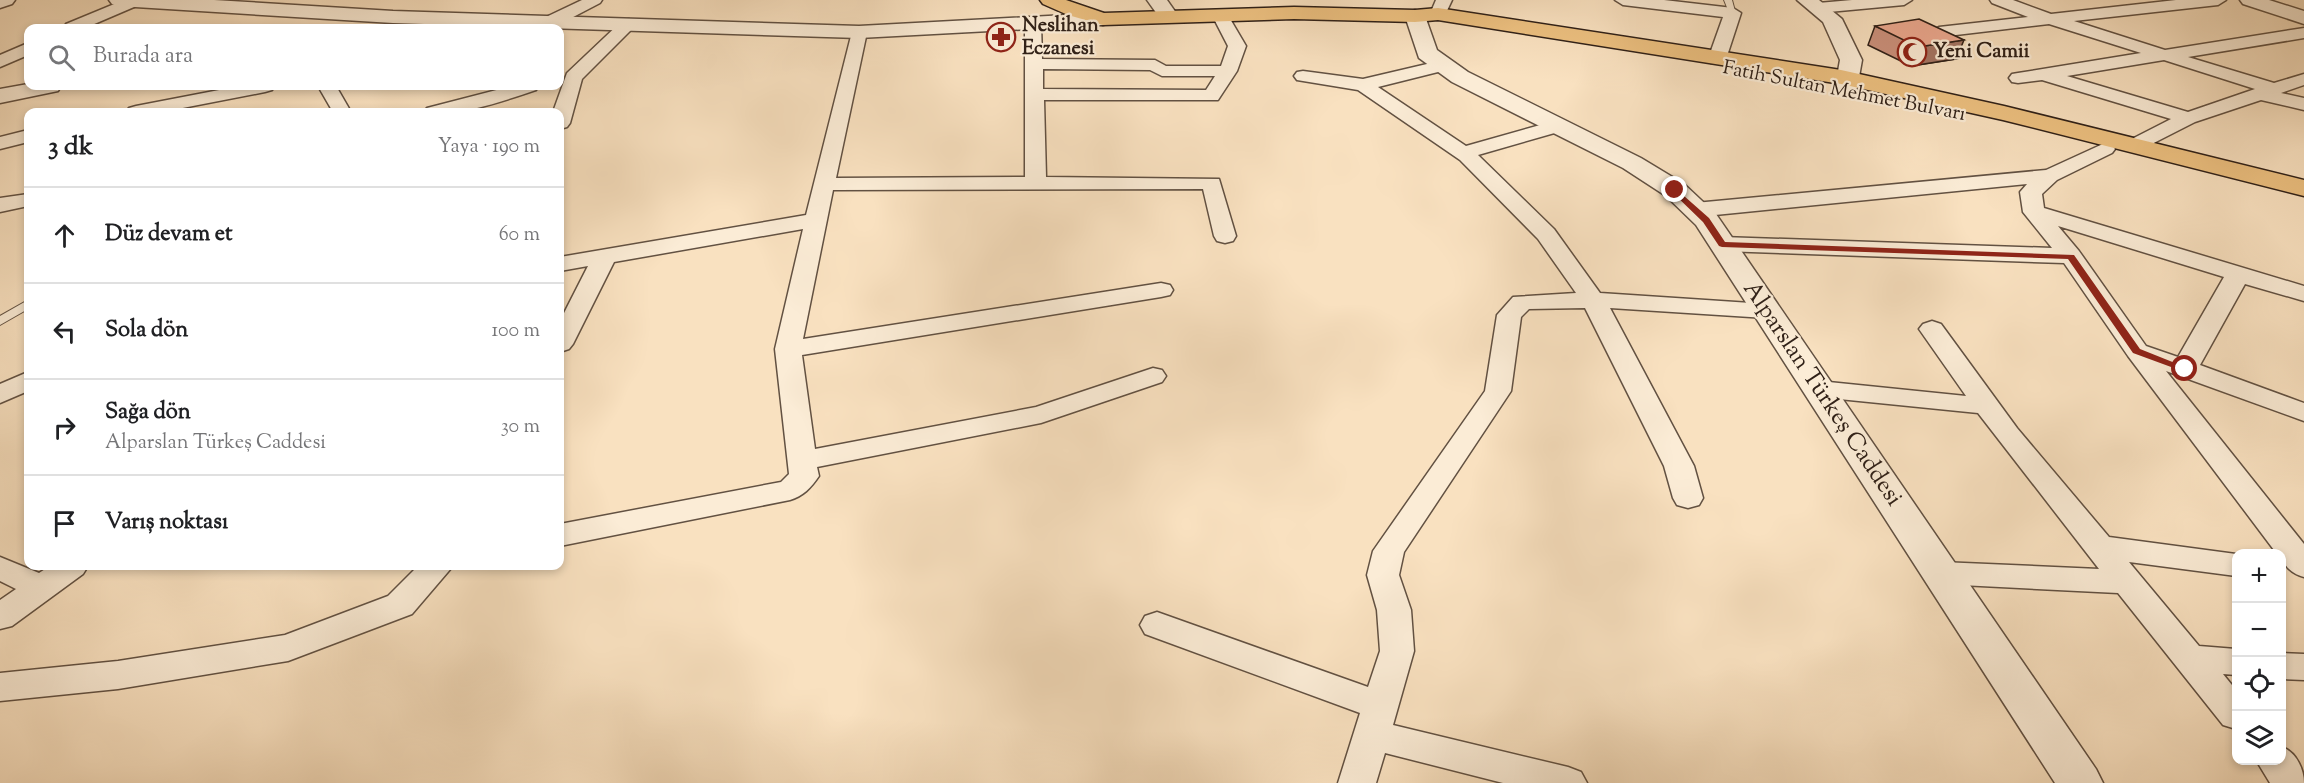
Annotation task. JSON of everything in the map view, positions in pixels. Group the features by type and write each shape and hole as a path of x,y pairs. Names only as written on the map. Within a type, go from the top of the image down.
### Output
{"main road":[{"name":"Fatih Sultan Mehmet Bulvarı","path":"1050,0 1075,11 1103,19 1163,8 1229,14 1432,10 1984,108 2304,188"},
{"path":"1077,0 1100,10 1103,19"},
{"name":"Fatih Sultan Mehmet Bulvarı","path":"1432,10 1432,22 1848,84 2304,200"}],"street":[{"path":"0,2 5,0"},
{"path":"119,0 244,3 413,17 859,32 1103,19"},
{"path":"550,22 594,0"},
{"path":"1623,0 1731,6 1717,59"},
{"path":"1812,4 1904,0"},
{"path":"1998,0 2052,20 2163,54 2304,105"},
{"path":"1939,32 2218,0"},
{"path":"2250,0 2304,18"},
{"path":"81,24 135,1"},
{"path":"1812,4 1832,19 1851,60 1848,84"},
{"name":"Alparslan Türkeş Caddesi","path":"1432,10 1427,53 1460,77 1632,163 1675,190 1706,220 2080,783"},
{"path":"1034,94 1211,96 1228,71 1238,46 1229,14"},
{"path":"368,24 413,17"},
{"path":"1033,23 1036,184"},
{"path":"562,108 566,77 628,24"},
{"path":"564,534 790,490 804,476 788,349 859,32"},
{"path":"2018,78 2304,33"},
{"path":"0,63 24,50"},
{"path":"1033,64 1155,65 1162,71 1228,71"},
{"path":"1303,76 1363,85 1444,65"},
{"path":"2042,74 2188,118"},
{"path":"2133,146 2188,118 2304,79"},
{"path":"1363,85 1462,153 1546,234 1593,300 1679,466 1688,498"},
{"path":"0,96 30,90"},
{"path":"156,108 245,90"},
{"path":"329,90 340,108"},
{"path":"451,108 517,90"},
{"path":"1462,153 1558,126"},
{"path":"0,143 24,137"},
{"path":"2105,149 2050,176 2031,192 2034,212 2071,256 2137,351 2304,566"},
{"path":"1695,210 2050,176"},
{"path":"824,184 1212,183 1225,236"},
{"path":"0,205 24,201"},
{"path":"2034,212 2304,294"},
{"path":"564,263 816,220"},
{"path":"1722,244 2071,256"},
{"path":"564,336 605,256"},
{"path":"2185,369 2238,274"},
{"path":"788,349 1161,290"},
{"path":"1357,783 1397,651 1394,610 1383,575 1389,550 1498,391 1509,315 1522,303 1593,300 1766,311"},
{"path":"1932,329 1987,406 2233,711"},
{"path":"2137,351 2304,413"},
{"path":"802,461 1041,414 1153,376"},
{"path":"0,395 24,382"},
{"path":"1819,389 1987,406"},
{"path":"2099,546 2232,564"},
{"path":"0,568 41,587"},
{"path":"0,617 66,570"},
{"path":"0,687 118,675 288,648 400,605 433,570"},
{"path":"2286,572 2304,574"},
{"path":"1941,573 2128,582"},
{"path":"1156,626 1376,721 1568,783"},
{"path":"2190,658 2232,662"},
{"path":"2286,666 2304,667"},
{"path":"2278,765 2292,783"}],"lane":[{"path":"0,321 24,306"}],"building":[{"path":"1919,19 1964,40 1918,47 1875,26"}],"place":[{"name":"Neslihan Eczanesi","path":"1001,37"},
{"name":"Yeni Camii","path":"1912,52"}],"route":[{"path":"1675,190 1706,220 1722,244 2071,256 2137,351 2185,369"}]}
